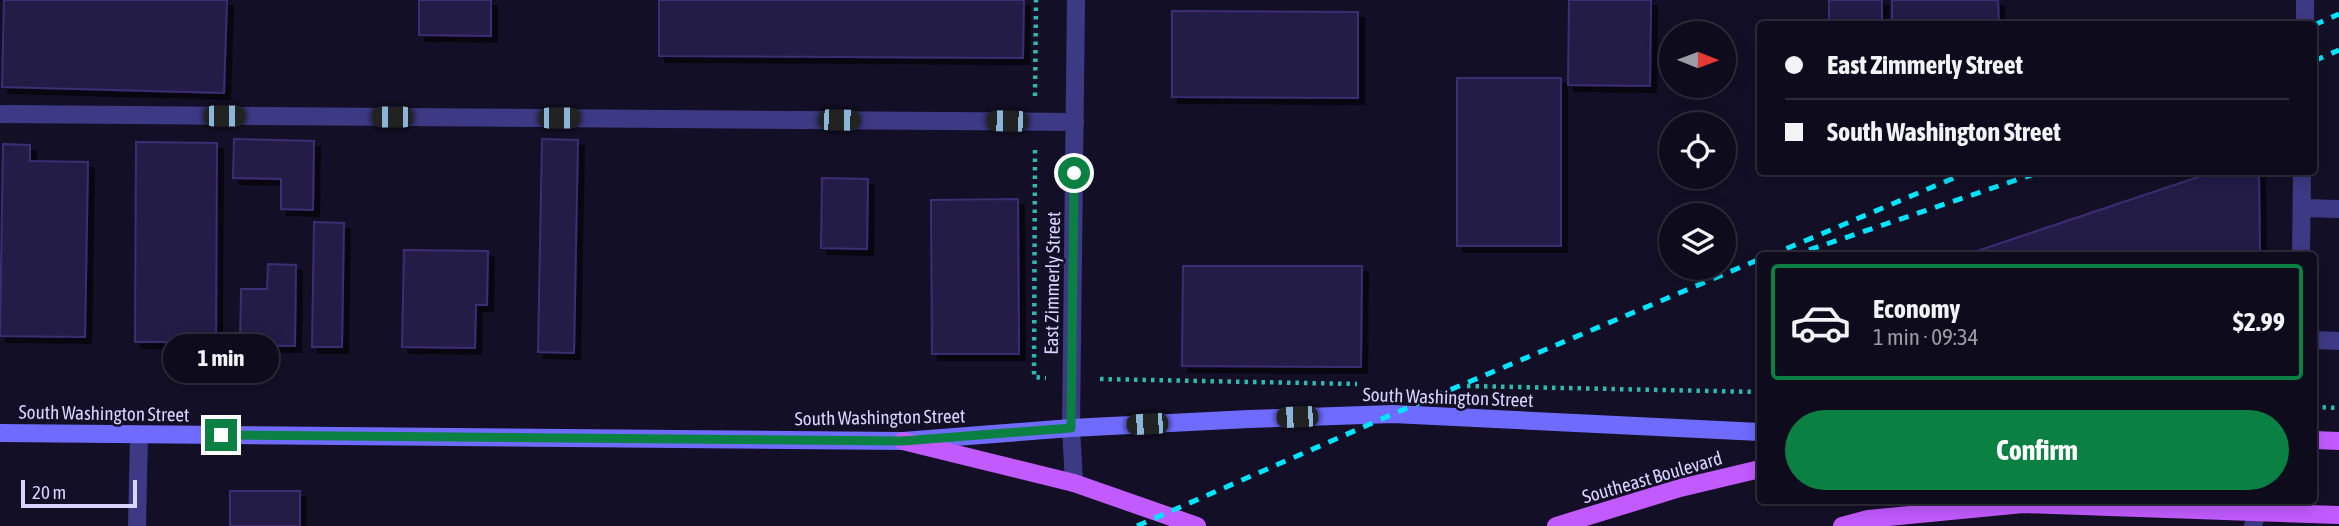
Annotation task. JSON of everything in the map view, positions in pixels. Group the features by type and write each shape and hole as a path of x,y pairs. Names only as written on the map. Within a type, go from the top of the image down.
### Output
{"main road":[{"path":"2317,440 2339,440"},
{"path":"903,441 1074,483 1197,526"},
{"name":"Southeast Boulevard","path":"1556,526 1680,488 1757,471"},
{"path":"1842,526 1868,519 2013,504"},
{"path":"2046,504 2339,515"}],"street":[{"name":"East Zimmerly Street","path":"1074,483 1071,428 1076,0"},
{"path":"2305,0 2305,21"},
{"path":"0,114 1074,122"},
{"path":"2301,252 2302,175"},
{"path":"2302,208 2339,209"},
{"path":"2317,340 2339,341"},
{"name":"South Washington Street","path":"0,433 903,441 1071,428 1393,414 1757,432"},
{"path":"137,526 139,435"}],"path":[{"path":"1036,0 1034,377 1366,384"},
{"path":"1461,386 1757,392"},
{"path":"2317,407 2339,408"}],"building":[{"path":"4,0 227,0 224,93 2,87"},
{"path":"419,0 491,0 491,36 419,35"},
{"path":"659,0 1024,0 1023,58 659,56"},
{"path":"1569,0 1651,0 1650,86 1568,85"},
{"path":"1829,0 1882,0 1882,21 1829,21"},
{"path":"1892,0 1998,0 1999,21 1892,21"},
{"path":"1172,11 1358,12 1358,98 1172,97"},
{"path":"1457,78 1561,78 1561,246 1457,246"},
{"path":"234,139 314,141 313,210 281,209 281,179 233,178"},
{"path":"542,139 578,140 574,353 538,352"},
{"path":"136,142 217,143 216,342 135,342"},
{"path":"3,144 30,145 30,161 88,162 85,337 0,336"},
{"path":"2204,175 2259,175 2260,252 1974,252"},
{"path":"822,178 868,179 867,249 821,248"},
{"path":"1018,199 1019,354 932,354 931,200"},
{"path":"314,222 344,223 342,347 312,347"},
{"path":"404,250 488,251 487,305 476,305 475,348 402,347"},
{"path":"268,264 296,265 295,346 240,345 241,289 267,289"},
{"path":"1183,266 1362,266 1361,367 1182,366"},
{"path":"230,491 300,491 300,526 230,526"}],"railway":[{"path":"2317,24 2339,14"},
{"path":"2317,60 2339,50"},
{"path":"1778,252 1961,175"},
{"path":"1803,252 2031,175"},
{"path":"1137,526 1757,260"}],"route":[{"path":"221,435 903,441 1071,428 1074,173"}]}
